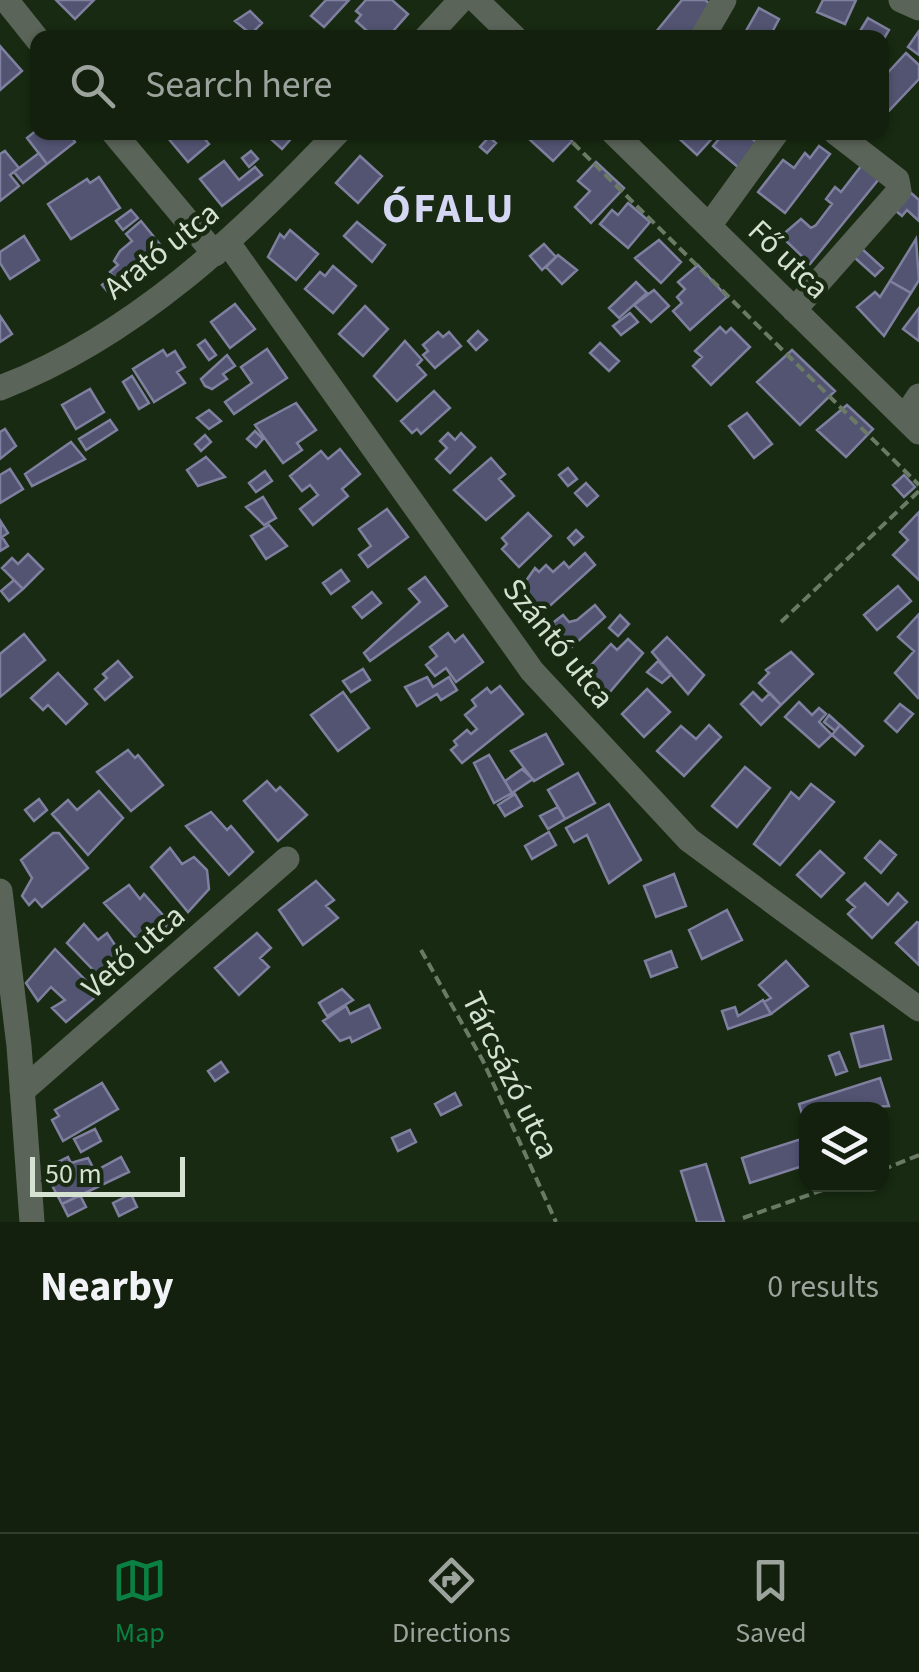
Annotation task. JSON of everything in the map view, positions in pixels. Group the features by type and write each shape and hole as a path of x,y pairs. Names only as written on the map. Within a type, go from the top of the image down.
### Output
{"street":[{"path":"6,0 30,30"},
{"path":"433,30 460,0"},
{"path":"476,0 507,30"},
{"path":"707,30 724,0"},
{"path":"900,0 919,8"},
{"name":"Szántó utca","path":"121,140 222,248 532,671 689,840 919,1009"},
{"name":"Arató utca","path":"0,388 104,335 222,248 330,140"},
{"name":"Fő utca","path":"627,140 794,310 914,415"},
{"path":"709,226 771,140"},
{"path":"794,310 899,191 897,180 845,140"},
{"name":"Vető utca","path":"22,1092 287,859"},
{"path":"0,892 32,1222"}],"path":[{"path":"570,140 919,488 781,622"},
{"name":"Tárcsázó utca","path":"421,950 483,1062 556,1222"},
{"path":"889,1167 919,1155"},
{"path":"743,1218 817,1192"}],"building":[{"path":"56,0 94,0 75,19"},
{"path":"326,0 349,0 324,27 311,16"},
{"path":"366,0 392,0 408,14 394,30 366,30 356,21 361,15 356,11"},
{"path":"682,0 705,0 714,7 695,30 658,30"},
{"path":"823,0 856,0 845,24 817,12"},
{"path":"759,8 779,19 773,30 747,30"},
{"path":"250,11 262,23 255,30 246,30 235,21"},
{"path":"868,18 889,30 861,30"},
{"path":"919,31 919,55 908,47"},
{"path":"0,46 22,71 0,90"},
{"path":"906,53 919,65 919,79 889,111 889,71"},
{"path":"30,136 30,140 75,142 47,164 27,138"},
{"path":"170,140 206,140 209,144 188,162"},
{"path":"272,140 290,140 282,149"},
{"path":"486,140 496,143 487,153 480,147"},
{"path":"530,140 571,140 553,161"},
{"path":"681,140 711,140 697,155"},
{"path":"718,140 754,140 759,145 739,168 713,146"},
{"path":"819,146 830,154 785,213 758,192 783,160 794,168 805,153 810,158"},
{"path":"5,151 19,168 10,175 19,186 0,201 0,154"},
{"path":"251,151 258,159 249,167 242,158"},
{"path":"39,153 47,164 23,183 14,172"},
{"path":"360,156 382,176 358,203 336,183"},
{"path":"224,161 239,180 255,167 262,175 222,206 200,179"},
{"path":"865,161 883,174 810,264 781,236 801,219 811,228 816,225 832,204 826,199 835,187 841,192"},
{"path":"596,162 624,188 591,223 575,207 590,191 578,181"},
{"path":"99,177 120,208 71,239 48,204 87,179 90,183"},
{"path":"911,193 919,200 919,221 907,210 902,216 896,211"},
{"path":"628,203 650,222 628,248 600,224 612,210 618,215"},
{"path":"131,210 138,218 123,230 116,221"},
{"path":"141,221 163,248 108,292 102,285 113,276 110,272 118,265 114,261 120,251 132,241 126,234"},
{"path":"357,222 385,245 372,262 344,236"},
{"path":"290,230 318,254 296,280 268,257 280,234 284,238"},
{"path":"24,236 39,260 10,279 0,263 0,252"},
{"path":"916,239 919,280 911,293 890,281"},
{"path":"659,240 681,262 661,283 635,258"},
{"path":"544,244 556,257 542,270 530,256"},
{"path":"861,248 883,268 875,276 854,257"},
{"path":"558,255 577,270 562,284 546,267"},
{"path":"698,265 727,297 690,330 673,311 682,303 677,297 685,289 678,282"},
{"path":"333,266 356,286 333,313 305,289 320,272 325,276"},
{"path":"890,281 911,293 884,336 857,307 875,292 880,297"},
{"path":"636,282 647,293 619,318 609,308"},
{"path":"654,290 669,306 651,322 634,305"},
{"path":"235,304 255,329 230,348 211,322"},
{"path":"365,306 388,329 363,356 339,334"},
{"path":"919,308 919,341 903,329"},
{"path":"630,313 638,322 621,335 613,326"},
{"path":"0,316 12,334 0,342"},
{"path":"720,327 726,333 731,328 750,347 711,385 693,366 702,357 695,351"},
{"path":"478,331 487,340 476,350 468,341"},
{"path":"438,332 443,337 449,332 461,346 435,368 423,355 428,351 423,345"},
{"path":"205,340 216,355 209,360 198,345"},
{"path":"405,341 422,360 417,365 426,375 397,401 374,376"},
{"path":"600,343 619,361 609,371 590,353"},
{"path":"267,349 287,378 234,414 225,402 252,383 241,367"},
{"path":"163,350 167,356 175,351 185,367 177,372 185,383 154,402 133,369"},
{"path":"792,350 835,391 800,425 757,382"},
{"path":"227,355 235,366 223,374 227,379 212,389 205,386 201,379"},
{"path":"132,376 149,403 139,409 123,382"},
{"path":"90,389 104,412 76,429 62,405"},
{"path":"434,391 450,408 421,434 417,429 412,433 401,421"},
{"path":"296,403 316,430 297,443 302,450 283,463 255,425"},
{"path":"847,405 873,429 846,457 817,430"},
{"path":"209,410 221,421 209,429 197,418"},
{"path":"747,413 772,444 754,458 729,426"},
{"path":"110,420 117,430 86,450 79,439"},
{"path":"5,429 16,446 0,459 0,432"},
{"path":"255,431 263,439 256,447 247,439"},
{"path":"448,433 455,440 461,433 475,447 450,473 436,459 447,448 440,441"},
{"path":"205,435 211,442 201,451 195,444"},
{"path":"71,442 85,459 32,486 25,474"},
{"path":"340,449 360,474 342,489 348,496 313,525 300,509 318,495 310,485 302,491 290,476 321,451 328,459"},
{"path":"206,457 225,477 198,486 187,470"},
{"path":"491,458 505,474 499,479 514,496 486,520 454,490"},
{"path":"568,468 577,479 568,486 559,475"},
{"path":"10,469 23,489 0,503 0,475"},
{"path":"265,471 272,481 256,492 249,483"},
{"path":"904,475 915,487 904,497 893,485"},
{"path":"586,483 598,496 587,506 575,493"},
{"path":"263,497 276,518 264,525 246,507"},
{"path":"387,509 408,537 368,567 359,555 371,546 359,529"},
{"path":"919,512 919,580 893,555 908,540 900,532"},
{"path":"528,513 551,536 519,567 502,549 507,544 502,538"},
{"path":"1,522 8,533 2,537 8,546 0,551"},
{"path":"269,525 287,546 266,559 251,536"},
{"path":"576,530 583,537 574,545 568,538"},
{"path":"585,553 595,565 543,612 521,588 535,568 539,572 546,565 553,572 564,562 569,568"},
{"path":"28,554 43,569 23,589 2,568 12,558 18,564"},
{"path":"341,570 349,581 331,594 323,583"},
{"path":"425,577 447,606 370,661 364,653 420,602 409,589"},
{"path":"14,580 23,589 9,601 1,591"},
{"path":"898,586 911,601 877,630 864,615"},
{"path":"372,592 381,603 362,618 353,607"},
{"path":"595,605 605,617 564,654 550,638 556,633 550,625 563,615 569,622 577,620"},
{"path":"919,614 918,698 895,673 914,651 898,637"},
{"path":"620,615 629,624 618,636 609,628"},
{"path":"448,633 455,642 463,635 483,662 456,682 446,668 435,676 426,665 437,656 430,647"},
{"path":"24,634 45,660 0,697 0,654"},
{"path":"667,637 704,675 688,694 652,652"},
{"path":"628,639 643,653 604,699 581,676 611,644 617,650"},
{"path":"791,652 813,674 781,705 759,683 769,673 766,670"},
{"path":"118,661 132,677 105,700 95,689 107,678 103,674"},
{"path":"658,661 671,675 662,683 647,672"},
{"path":"363,669 370,680 351,692 343,681"},
{"path":"58,673 87,704 66,724 48,705 43,710 31,698"},
{"path":"427,677 433,687 449,677 457,690 441,700 437,694 417,706 405,687"},
{"path":"500,686 523,714 462,763 451,750 457,745 454,741 467,730 471,734 477,729 465,715 476,706 472,700 487,688 491,693"},
{"path":"647,689 670,712 644,737 622,714"},
{"path":"343,692 369,728 338,751 311,715"},
{"path":"753,692 762,701 770,693 781,705 761,725 741,704"},
{"path":"799,702 812,715 819,708 826,714 819,722 832,735 819,747 785,717"},
{"path":"900,704 913,714 897,732 885,721"},
{"path":"829,715 840,725 835,731 824,722"},
{"path":"709,725 721,737 684,776 657,751 681,726 696,739"},
{"path":"840,725 863,746 855,755 832,735"},
{"path":"546,734 563,764 534,781 511,751"},
{"path":"128,750 135,758 138,755 163,785 131,811 97,772"},
{"path":"489,755 512,793 494,803 474,763"},
{"path":"745,767 770,788 737,827 712,806"},
{"path":"522,769 533,779 512,793 505,781"},
{"path":"578,773 595,803 565,819 548,790"},
{"path":"267,781 276,791 280,787 307,815 278,841 244,801"},
{"path":"811,784 834,802 780,865 754,844 791,792 799,799"},
{"path":"99,791 123,818 88,855 52,814 68,800 77,810"},
{"path":"515,794 522,806 505,816 498,805"},
{"path":"39,799 47,810 34,821 25,810"},
{"path":"609,804 641,860 609,883 587,835 574,842 566,828"},
{"path":"558,807 565,819 548,829 540,816"},
{"path":"211,812 227,830 231,826 253,852 229,875 186,826"},
{"path":"549,832 556,845 532,859 525,846"},
{"path":"53,833 59,833 88,868 42,907 35,899 29,905 22,896 32,878 21,860"},
{"path":"880,841 896,855 881,873 865,858"},
{"path":"170,848 182,864 194,857 207,870 209,889 188,912 151,867"},
{"path":"820,851 844,873 821,897 797,875"},
{"path":"674,874 686,906 656,917 644,886"},
{"path":"316,881 334,900 326,906 338,918 303,945 279,910"},
{"path":"865,883 888,905 898,893 907,902 872,938 848,914 855,907 847,900"},
{"path":"129,885 140,899 144,894 170,923 145,948 104,903"},
{"path":"727,910 742,940 702,959 689,930"},
{"path":"919,923 919,965 896,943"},
{"path":"84,924 98,940 107,933 125,960 103,980 67,943"},
{"path":"257,933 271,948 260,958 269,967 239,995 215,968"},
{"path":"55,949 99,994 66,1022 52,1008 65,1000 51,987 38,1001 26,983"},
{"path":"671,951 677,967 651,977 645,961"},
{"path":"786,961 808,986 771,1014 764,1002 771,998 759,985"},
{"path":"342,989 353,1000 327,1016 319,1003"},
{"path":"763,1000 771,1014 728,1029 722,1011 735,1007 738,1016"},
{"path":"369,1005 380,1028 352,1042 350,1037 340,1041 323,1021 346,1006 350,1014"},
{"path":"883,1026 891,1059 860,1067 851,1034"},
{"path":"839,1052 847,1071 836,1075 829,1056"},
{"path":"221,1062 228,1072 215,1081 208,1071"},
{"path":"880,1078 888,1102 805,1102"},
{"path":"102,1083 118,1109 63,1141 52,1120 59,1116 55,1110"},
{"path":"455,1093 461,1105 441,1115 435,1104"},
{"path":"95,1129 101,1141 81,1152 74,1139"},
{"path":"410,1130 416,1142 398,1151 392,1138"},
{"path":"799,1140 799,1167 750,1183 742,1158"},
{"path":"68,1157 71,1163 88,1158 95,1171 121,1157 129,1172 62,1204 47,1176 57,1170 54,1164"},
{"path":"706,1164 724,1222 697,1222 681,1171"},
{"path":"131,1194 137,1207 119,1216 113,1203"},
{"path":"80,1195 86,1207 68,1216 62,1204"}],"district":[{"name":"ÓFALU","path":"449,207"}]}
